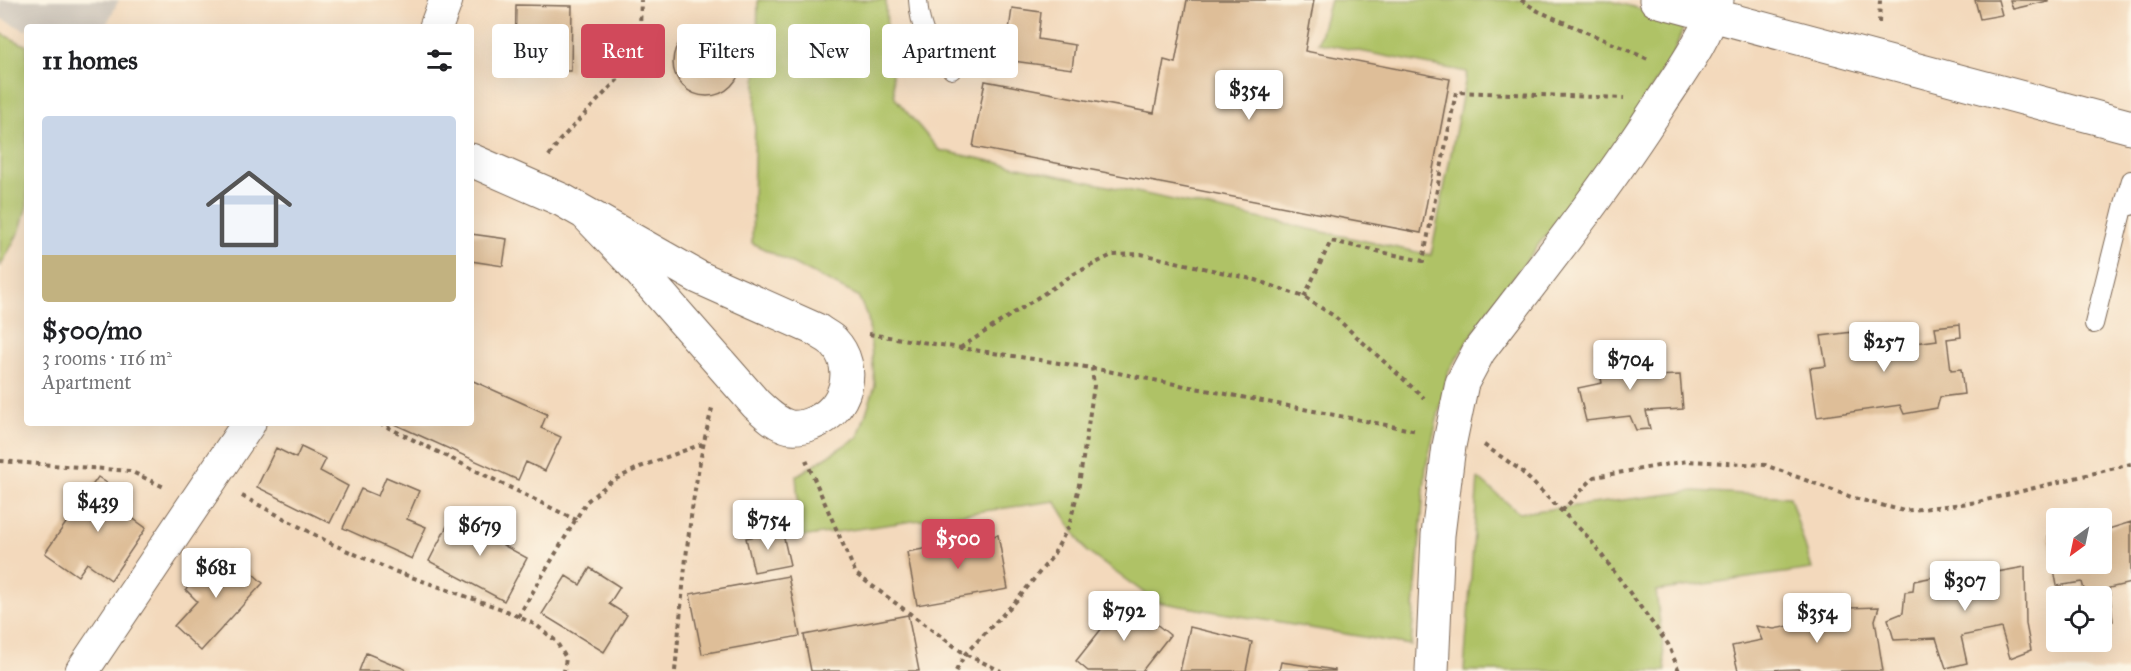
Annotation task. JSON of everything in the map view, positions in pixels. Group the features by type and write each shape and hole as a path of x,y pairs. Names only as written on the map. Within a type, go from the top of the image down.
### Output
{"street":[{"path":"437,24 446,0"},
{"path":"1656,0 1715,7 2131,127"},
{"path":"1431,671 1438,535 1452,431 1462,383 1479,351 1631,148 1672,86 1715,7"},
{"path":"474,161 562,200 698,277 817,330 833,340 844,359 848,376 845,393 834,411 822,420 805,426 791,427 774,420 762,410 630,260 586,214"},
{"path":"82,671 247,426"}],"lane":[{"path":"918,0 922,24"},
{"path":"2094,324 2127,205 2131,180"}],"path":[{"path":"528,184 560,140 639,57 640,0"},
{"path":"1521,0 1672,86"},
{"path":"1304,297 1331,241 1424,261 1456,92 1672,86"},
{"path":"960,348 1074,274 1112,255 1141,254 1256,280 1304,297 1334,316 1452,431 1519,469 1590,538 1668,644 1679,671"},
{"path":"858,332 1092,368 1452,431"},
{"path":"675,671 689,522 703,443 723,367"},
{"path":"956,671 965,654 1017,600 1052,558 1069,526 1078,490 1094,386 1092,368"},
{"path":"385,426 576,520"},
{"path":"791,427 856,574 965,654 1000,671"},
{"path":"518,617 586,502 612,481 640,467 703,443"},
{"path":"0,461 130,471 204,491 391,570 502,609 536,624 556,641 566,657 564,671"},
{"path":"1562,511 1594,477 1687,461 1765,465 1854,498 1904,511 1978,502 2131,464"}],"shaded area":[{"path":"0,0 119,0 107,24 24,24 24,30 0,18"}],"green space":[{"path":"758,0 886,0 887,24 882,24 882,78 892,78 895,98 939,150 1431,255 1467,72 1318,43 1330,0 1607,0 1686,21 1673,55 1621,137 1487,312 1449,370 1426,466 1411,645 1157,602 1086,551 1055,501 801,537 796,476 858,437 875,386 868,318 858,296 752,243 756,78 776,78 776,24 757,24"},
{"path":"0,33 24,45 24,216 20,230 0,267"},
{"path":"1478,478 1519,513 1695,491 1790,497 1812,569 1656,591 1666,671 1464,671"}],"building":[{"path":"1187,0 1314,0 1305,51 1450,79 1421,233 973,147 985,81 1154,113 1164,60 1175,63"},
{"path":"1975,0 1998,0 2002,15 1980,19"},
{"path":"2010,0 2048,0 2048,1 2013,9"},
{"path":"516,5 572,6 571,71 569,71 569,24 516,24"},
{"path":"1012,8 1041,12 1038,39 1075,45 1072,69 1018,62 1018,24 1010,24"},
{"path":"677,47 677,77 673,62"},
{"path":"678,78 736,78 726,90 707,96 688,90"},
{"path":"474,234 507,239 503,266 474,261"},
{"path":"1960,324 1961,337 1947,339 1951,370 1961,369 1964,394 1940,397 1937,408 1904,414 1900,405 1817,417 1810,368 1826,366 1821,336 1884,328 1886,347 1937,340 1935,327"},
{"path":"1645,353 1651,376 1680,375 1683,409 1646,411 1650,429 1636,430 1630,416 1586,421 1578,388 1602,383 1597,359"},
{"path":"474,381 547,414 541,428 561,437 545,471 526,462 518,480 399,426 474,426"},
{"path":"301,447 326,459 320,471 348,486 330,523 257,487 276,448 296,458"},
{"path":"98,477 132,500 124,512 146,528 111,580 87,563 78,576 45,553"},
{"path":"386,477 419,491 407,519 426,527 412,559 343,528 361,489 378,496"},
{"path":"476,515 509,532 503,545 527,558 504,601 429,561 447,526 465,536"},
{"path":"2131,522 2131,583 2112,587 2083,586 2082,582 2057,586 2055,574 2112,574 2112,528"},
{"path":"782,530 790,565 754,572 746,538"},
{"path":"998,535 1008,589 917,605 907,552"},
{"path":"227,550 263,583 201,651 174,626 197,601 186,590 199,565 215,573"},
{"path":"2025,567 2026,624 2031,650 2010,658 2001,628 1961,636 1967,663 1946,668 1936,638 1894,640 1888,619 1903,613 1905,592 1913,591 1914,581 1949,574 1986,574"},
{"path":"590,568 620,587 609,604 627,615 604,652 542,614 566,576 580,585"},
{"path":"788,576 800,636 702,654 690,594"},
{"path":"1125,599 1170,635 1142,671 1088,671 1076,661"},
{"path":"1879,607 1875,620 1883,671 1805,671 1798,669 1738,671 1732,646 1762,640 1756,626 1774,629 1805,623 1816,609"},
{"path":"908,615 919,671 811,671 804,635"},
{"path":"1190,627 1252,642 1246,671 1180,671"},
{"path":"366,653 405,669 405,671 359,671"},
{"path":"1281,662 1335,670 1335,671 1279,671"}]}
